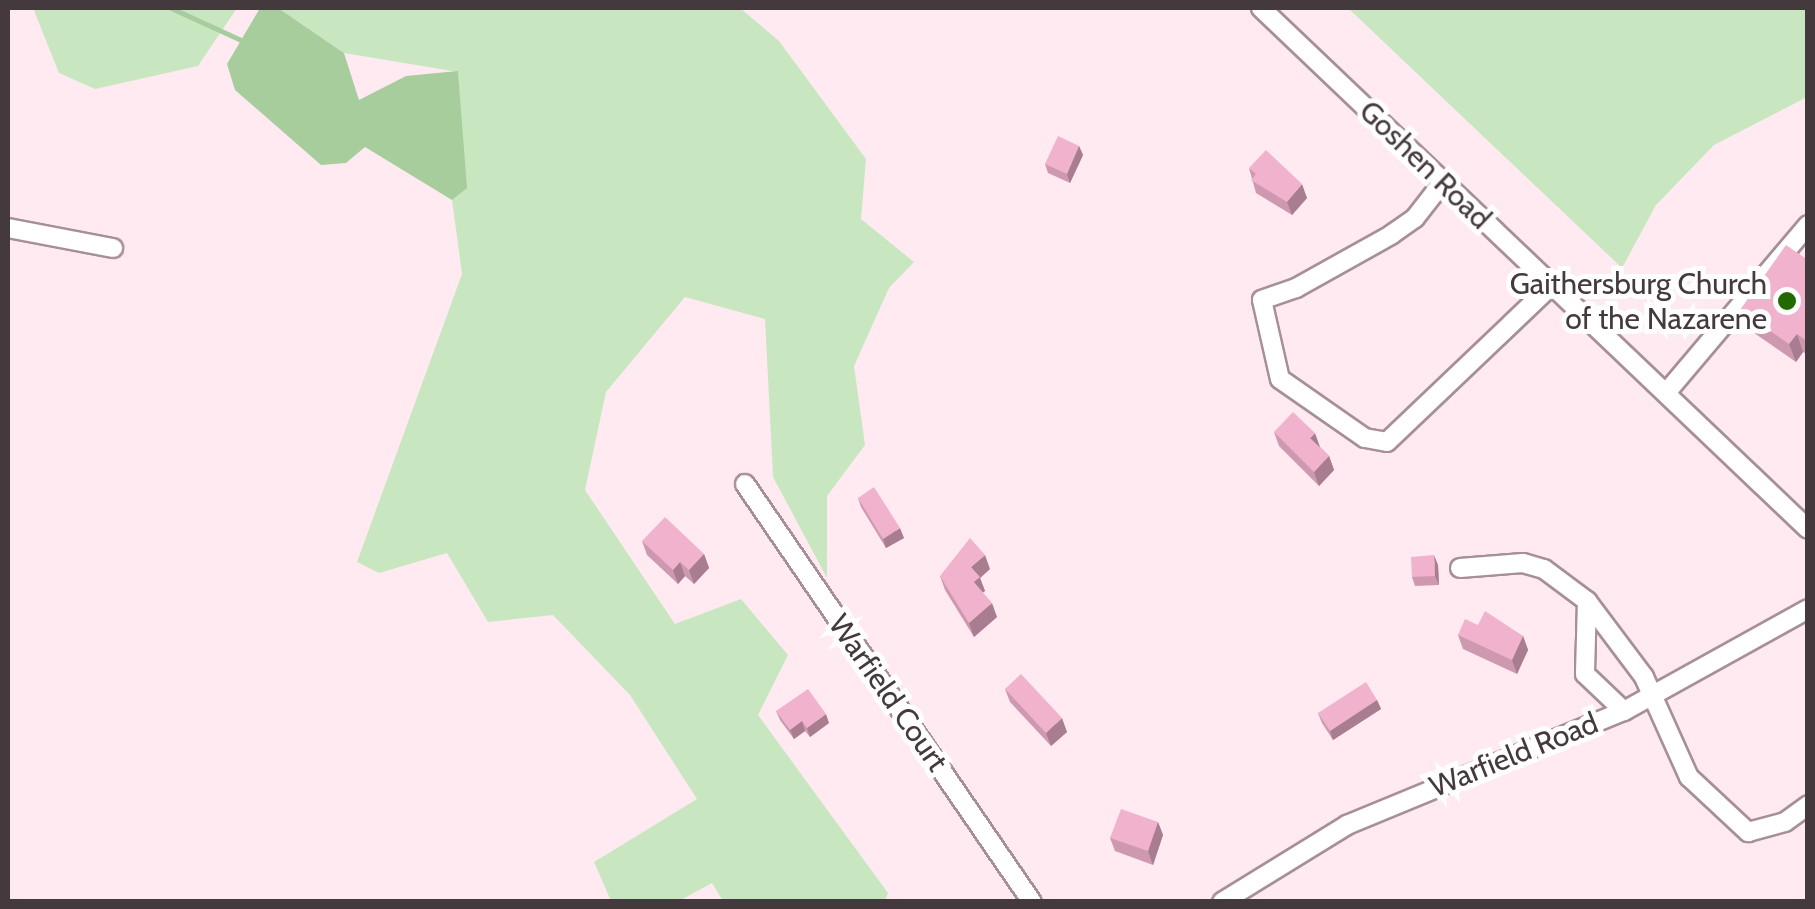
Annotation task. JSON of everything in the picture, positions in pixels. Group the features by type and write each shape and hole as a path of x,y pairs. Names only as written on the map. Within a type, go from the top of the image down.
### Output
{"street":[{"name":"Goshen Road","path":"1261,8 1808,528"},
{"path":"1443,182 1415,218 1391,235 1296,288 1262,300 1280,378 1365,438 1387,442 1552,285"},
{"path":"1666,393 1808,225"},
{"path":"8,228 113,248"},
{"name":"Warfield Court","path":"745,484 1032,902"},
{"path":"1460,568 1523,563 1544,569 1588,600 1622,644 1690,776 1748,832 1785,822 1808,805"},
{"path":"1588,600 1585,674 1624,710"},
{"name":"Warfield Road","path":"1222,902 1347,825 1649,699 1808,609"},
{"path":"1586,659 1606,644 1622,644"}],"shaded area":[{"path":"33,8 237,8 198,66 95,89 59,73"},
{"path":"260,8 278,8 344,53 359,100 406,76 458,71 467,188 452,200 365,147 346,163 321,165 235,90 227,64"},
{"path":"278,8 740,8 779,41 866,159 861,219 914,262 889,288 854,366 865,445 827,496 827,578 773,477 765,319 685,297 606,392 585,490 675,624 741,599 788,655 758,715 888,893 885,901 723,901 712,883 679,901 611,901 594,862 697,799 630,695 553,615 488,622 447,553 379,573 357,562 462,274 452,200 466,188 458,72 344,53"},
{"path":"1348,8 1807,8 1807,97 1714,145 1656,205 1622,268"}],"building":[{"path":"1058,136 1079,146 1067,174 1045,164"},
{"path":"1266,150 1302,184 1287,202 1251,180 1256,174 1249,168"},
{"name":"Gaithersburg Church of the Nazarene","path":"1786,245 1808,260 1808,342 1797,334 1789,344 1740,310"},
{"path":"1293,412 1315,433 1310,438 1329,456 1314,472 1274,432"},
{"path":"874,487 900,528 883,539 858,498"},
{"path":"665,517 704,554 689,570 680,562 673,570 642,541"},
{"path":"970,538 985,555 971,567 980,577 974,582 992,603 969,623 940,576"},
{"path":"1434,555 1435,576 1412,577 1411,557"},
{"path":"1485,611 1523,636 1512,660 1458,635 1465,619 1478,625"},
{"path":"1021,674 1062,718 1046,733 1005,689"},
{"path":"1366,682 1377,700 1330,731 1318,713"},
{"path":"808,689 826,714 807,728 802,721 790,730 776,711"},
{"path":"1121,809 1158,822 1148,851 1110,838"}],"waterway":[{"path":"171,8 241,40"}],"place":[{"name":"Gaithersburg Church of the Nazarene","path":"1787,301"}]}
